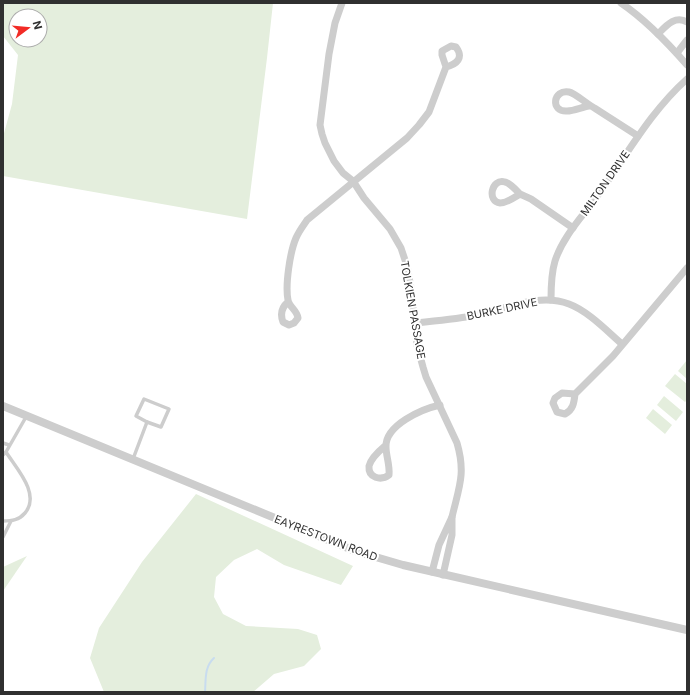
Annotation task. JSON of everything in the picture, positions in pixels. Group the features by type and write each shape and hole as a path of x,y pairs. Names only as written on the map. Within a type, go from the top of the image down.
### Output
{"street":[{"name":"TOLKIEN PASSAGE","path":"342,3 335,22 329,54 320,125 325,144 329,152 343,173 353,181 364,198 390,229 401,248 407,266 416,323 417,345 423,367 426,377 457,443 462,464 460,485 452,517 439,545 432,572"},
{"path":"621,3 637,14 687,65"},
{"path":"658,34 676,20 681,19 687,22"},
{"path":"677,54 687,40"},
{"path":"288,302 287,288 289,268 296,240 301,228 307,220 407,138 419,126 429,112 446,67"},
{"name":"MILTON DRIVE","path":"551,300 551,283 555,261 573,228 638,136 672,92 687,79"},
{"path":"589,106 638,136"},
{"path":"520,194 531,199 573,228"},
{"path":"576,394 622,344 687,268"},
{"name":"BURKE DRIVE","path":"416,323 473,316 535,300 551,300 563,302 575,307 602,326 622,344"},
{"path":"385,446 389,436 408,417 431,407 440,405"},
{"name":"EAYRESTOWN ROAD","path":"3,406 349,549 387,561 432,572 687,630"},
{"name":"TOLKIEN PASSAGE","path":"443,574 452,534 452,517"}],"lane":[{"path":"144,399 168,409 161,427 147,422 136,416 144,399"},
{"path":"3,521 12,521 20,518 27,511 30,504 31,494 28,488 4,454 27,416"},
{"path":"133,460 147,422"},
{"path":"3,443 9,445"},
{"path":"3,537 12,521"}],"green space":[{"path":"4,3 273,3 247,219 3,176 3,137 12,104 18,55 12,48 48,48 48,8 8,8 8,42 3,36"},
{"path":"687,360 687,379 678,371"},
{"path":"675,374 687,384 687,400 685,402 665,386"},
{"path":"664,396 683,412 676,421 657,405"},
{"path":"653,409 672,425 665,434 646,418"},
{"path":"196,494 353,566 341,585 284,565 257,549 234,560 216,577 214,597 223,614 246,626 298,629 317,635 321,649 304,666 274,674 253,692 104,692 90,658 99,628 142,562"},
{"path":"27,556 3,591 3,567"}],"waterway":[{"path":"205,692 207,670 214,658"}]}
